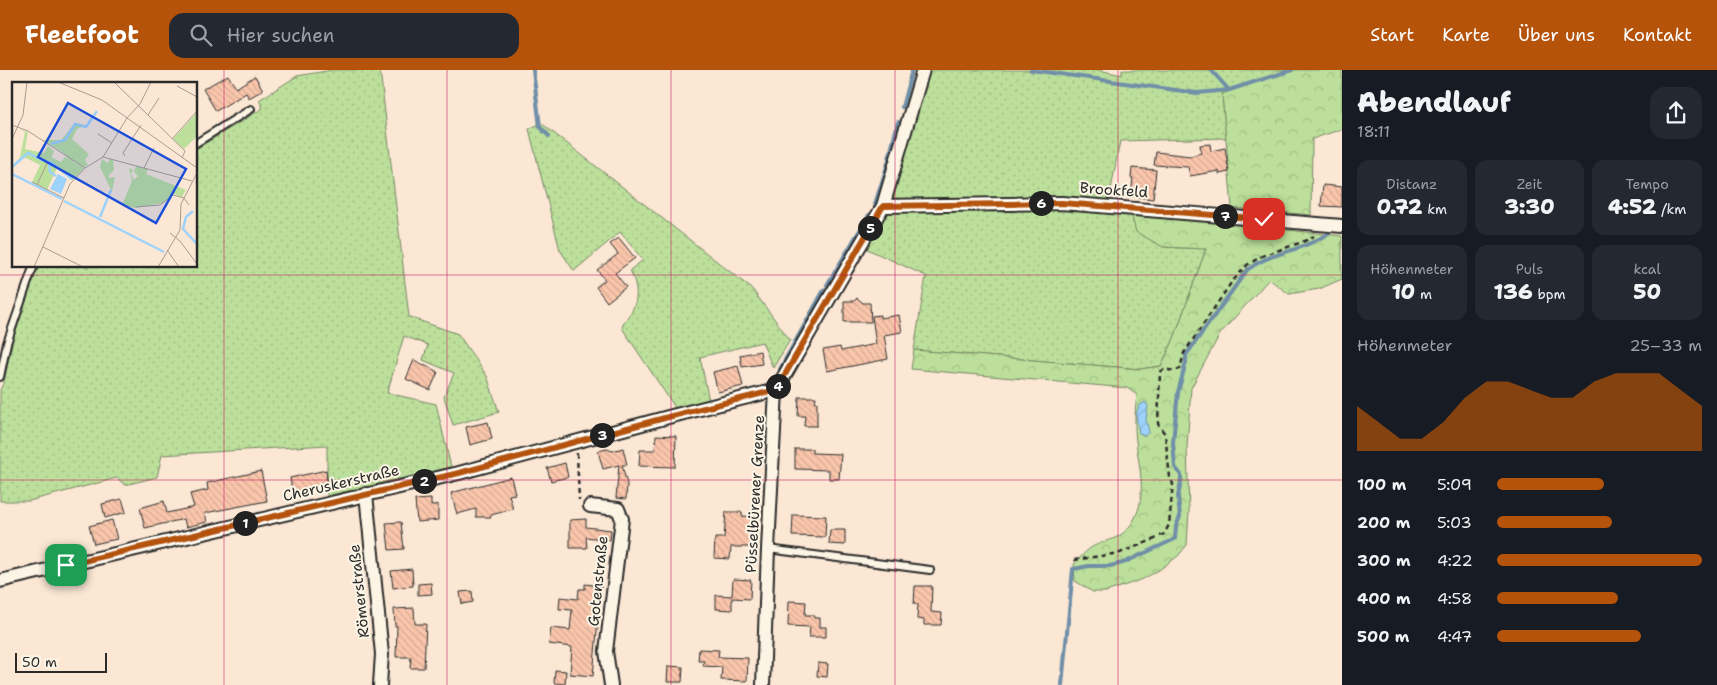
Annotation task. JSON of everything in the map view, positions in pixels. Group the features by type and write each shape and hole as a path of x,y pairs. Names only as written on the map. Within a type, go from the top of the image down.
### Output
{"street":[{"name":"Püsselbürener Grenze","path":"763,685 776,390 883,206 923,70"},
{"name":"Brookfeld","path":"883,206 1062,203 1342,226"},
{"name":"Cheruskerstraße","path":"0,581 459,473 776,390"},
{"name":"Römerstraße","path":"366,494 382,654 380,685"},
{"name":"Gotenstraße","path":"590,506 618,509 622,519 606,651 611,685"}],"lane":[{"path":"198,142 251,109"},
{"path":"0,377 7,343 33,268"},
{"path":"768,549 930,570"}],"path":[{"path":"1074,560 1120,553 1164,534 1169,525 1173,484 1170,477 1165,434 1158,424 1160,372 1165,369 1173,371 1180,369 1184,353 1231,283 1247,265 1262,256 1317,235 1328,224"},
{"path":"577,441 580,503 590,506"}],"green space":[{"path":"332,70 380,70 409,317 458,334 487,376 499,412 453,425 444,397 454,373 423,360 428,345 404,336 387,393 436,404 451,467 327,496 327,445 162,455 157,477 125,485 117,478 29,501 0,501 0,390 4,382 12,343 38,268 198,268 198,148 263,108 259,100 297,76"},
{"path":"929,70 1098,70 1122,75 1122,70 1287,70 1287,72 1222,94 1226,138 1120,141 1109,200 1061,196 890,200"},
{"path":"1287,70 1342,70 1342,129 1312,139 1311,215 1232,208 1222,94 1286,72"},
{"path":"541,123 752,289 790,340 773,368 762,342 700,357 709,401 676,409 622,328 633,309 636,297 635,283 630,270 643,260 620,232 574,271 560,250 529,129"},
{"path":"1062,207 1131,213 1163,247 1206,249 1173,341 1161,366 1140,369 914,350 926,276 865,248 890,210"},
{"path":"1131,213 1342,236 1342,279 1319,289 1289,294 1269,279 1220,334 1191,388 1187,447 1189,511 1187,545 1178,556 1143,579 1106,592 1093,592 1075,581 1074,564 1091,548 1126,531 1136,516 1139,506 1141,484 1135,429 1137,395 1127,388 911,369 914,350 1140,369 1161,366 1173,341 1206,249 1163,247 1136,232"}],"water":[{"path":"1145,402 1148,406 1146,419 1149,432 1144,436 1139,433 1136,415 1139,406"}],"building":[{"path":"228,75 236,88 255,76 263,90 249,98 246,93 216,111 203,89"},
{"path":"1210,144 1211,151 1225,148 1229,172 1219,174 1219,171 1190,176 1188,167 1154,165 1156,152 1190,156 1201,153 1200,145"},
{"path":"1132,168 1156,170 1153,199 1131,196"},
{"path":"1323,185 1342,187 1342,207 1321,206"},
{"path":"619,238 635,258 615,273 626,287 607,302 596,287 605,280 597,270 618,254 610,244"},
{"path":"857,298 863,303 870,303 871,322 844,322 844,301 854,301"},
{"path":"880,315 880,318 899,315 902,332 884,335 888,359 827,371 823,350 840,347 841,351 876,344 872,316"},
{"path":"760,351 762,364 742,367 740,355"},
{"path":"414,360 438,372 430,390 406,379"},
{"path":"738,366 743,386 718,392 713,372"},
{"path":"799,397 816,397 817,426 804,426 805,416 798,416"},
{"path":"488,422 492,439 470,445 466,427"},
{"path":"656,435 676,436 675,467 639,466 640,450 655,450"},
{"path":"623,448 627,465 622,465 627,484 626,499 616,498 619,465 603,469 598,451 607,449 612,451"},
{"path":"795,449 812,449 812,453 841,454 839,479 829,479 829,470 795,469"},
{"path":"565,463 568,477 551,481 547,468"},
{"path":"326,470 327,483 307,488 308,493 293,496 290,478"},
{"path":"261,471 267,501 205,513 207,522 186,527 184,519 145,528 140,508 164,501 167,513 194,507 190,494 208,490 207,483"},
{"path":"511,477 515,494 509,495 513,509 491,515 491,517 476,517 476,509 457,514 451,493"},
{"path":"122,499 126,512 105,518 102,504"},
{"path":"431,499 431,506 438,504 438,520 417,522 415,500"},
{"path":"726,512 742,512 742,516 753,517 752,547 731,547 730,559 714,558 715,538 724,538"},
{"path":"793,515 826,516 825,537 792,536"},
{"path":"586,519 586,527 611,530 610,540 586,537 587,548 570,548 570,520"},
{"path":"112,520 117,539 94,544 89,526"},
{"path":"401,522 404,549 389,550 386,523"},
{"path":"830,530 845,530 845,545 829,544"},
{"path":"412,569 413,586 393,588 391,571"},
{"path":"733,579 751,580 750,599 732,598 732,610 716,609 716,595 732,596"},
{"path":"431,583 432,594 418,595 418,584"},
{"path":"585,584 601,586 593,676 570,674 572,647 549,644 551,628 570,630 572,610 559,609 560,597 578,599 579,589 585,589"},
{"path":"915,586 932,586 931,612 942,613 941,625 924,625 924,620 917,619 918,604 914,604"},
{"path":"472,591 473,602 462,604 460,592"},
{"path":"789,601 806,602 805,615 814,615 814,618 820,618 820,627 826,627 826,637 809,637 810,627 788,626"},
{"path":"414,608 415,624 426,624 424,668 410,668 411,657 396,657 397,626 395,626 394,609"},
{"path":"699,649 719,650 718,657 748,658 747,681 721,680 722,667 703,666 704,661 698,661"},
{"path":"818,663 828,664 827,677 817,676"},
{"path":"668,666 683,667 682,682 667,682"},
{"path":"555,670 566,671 565,684 554,683"}],"waterway":[{"path":"533,70 540,127 549,136"},
{"path":"902,107 912,70"},
{"path":"1031,70 1197,93 1229,90 1292,70"},
{"path":"1211,70 1229,90"},
{"path":"875,204 898,122"},
{"path":"827,285 869,215"},
{"path":"1062,685 1073,569 1123,563 1175,539 1176,526 1180,517 1178,496 1181,475 1175,467 1173,442 1178,392 1186,355 1247,270 1268,258 1306,245 1329,234"},
{"path":"780,369 824,290"}],"route":[{"path":"66,565 459,473 776,390 883,206 1062,203 1264,219"}]}
